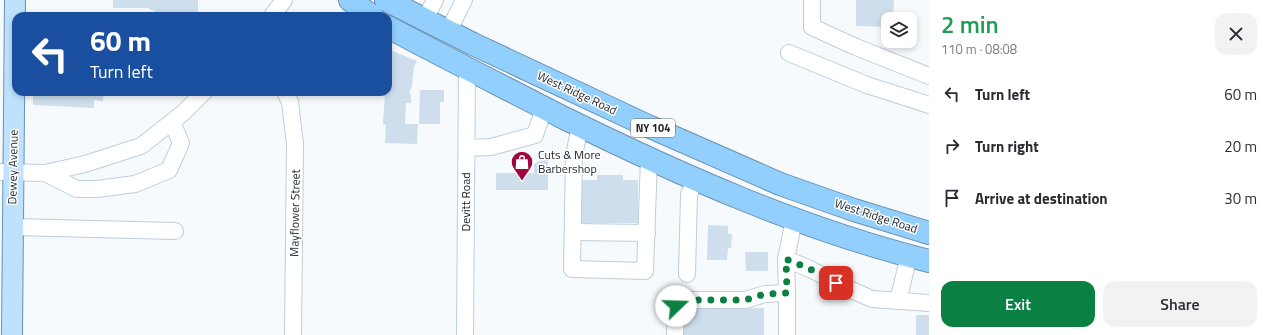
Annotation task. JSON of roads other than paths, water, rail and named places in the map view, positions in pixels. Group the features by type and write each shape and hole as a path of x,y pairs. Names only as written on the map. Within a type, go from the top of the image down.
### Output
{"highway":[{"path":"350,0 366,12"},
{"name":"West Ridge Road","path":"386,0 472,44 641,123 780,184 854,210 929,233"},
{"name":"NY 104","path":"392,29 544,108 695,179 774,213 882,250 919,259"}],"main road":[{"name":"Dewey Avenue","path":"15,0 15,12"},
{"name":"Dewey Avenue","path":"12,83 7,172 13,227 12,335"}],"street":[{"path":"275,12 284,0"},
{"path":"425,19 435,0"},
{"path":"448,32 464,0"},
{"path":"812,0 812,27 856,47 929,76"},
{"path":"789,53 867,85 929,106"},
{"name":"Devitt Road","path":"466,335 467,69"},
{"path":"7,172 45,173 85,164 141,146 172,122 197,96"},
{"name":"Mayflower Street","path":"287,96 290,102 296,144 293,335"},
{"path":"467,148 491,147 535,135 544,108"},
{"path":"45,173 77,188 97,188 135,184 168,170 181,143 172,122"},
{"path":"580,125 574,156 572,269 645,271 650,159"},
{"path":"687,274 689,195 695,179"},
{"path":"787,335 786,259 794,220"},
{"path":"13,227 175,232"},
{"path":"573,232 646,233"},
{"path":"786,259 872,299 929,303"},
{"path":"898,301 919,259"},
{"path":"675,335 676,306 678,302 682,300 745,300 765,294 787,293"}],"place":[{"name":"Cuts & More Barbershop","path":"522,182"}]}
